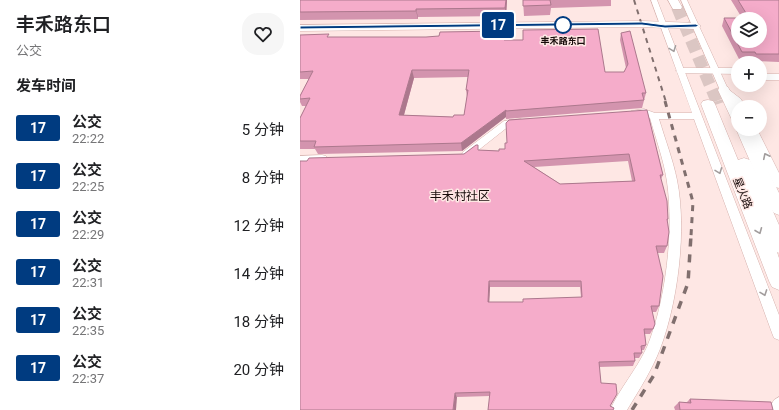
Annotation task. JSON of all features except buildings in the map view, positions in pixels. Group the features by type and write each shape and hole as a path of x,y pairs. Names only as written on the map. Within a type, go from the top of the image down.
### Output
{"main road":[{"path":"300,28 642,24 696,26"},
{"path":"767,71 779,71"},
{"path":"683,74 717,74 731,72"},
{"path":"717,74 731,76"},
{"path":"767,77 779,77"},
{"path":"712,104 731,116"},
{"name":"星火路","path":"712,104 779,245"},
{"name":"星火路","path":"712,104 779,281"},
{"path":"745,136 779,209"}],"street":[{"path":"654,0 683,74 712,104"},
{"path":"673,3 696,26 717,74 712,104 779,332"},
{"path":"621,114 644,112 654,116 712,104 731,102"},
{"path":"618,410 640,375 657,338 670,284 675,240 675,204 672,181 654,116"},
{"path":"457,155 465,155 506,123 529,121"},
{"path":"755,136 779,184"},
{"path":"300,160 333,159"}],"tunnel":[{"path":"677,7 717,102"}],"railway":[{"path":"634,0 666,102"},
{"path":"665,101 693,202 691,236"},
{"path":"632,410 654,375 688,283 691,235"}],"bus line":[{"name":"17","path":"300,28 642,24 696,26"}],"place":[{"name":"丰禾路东口","path":"563,25"}],"district":[{"name":"丰禾村社区","path":"460,196"}]}
